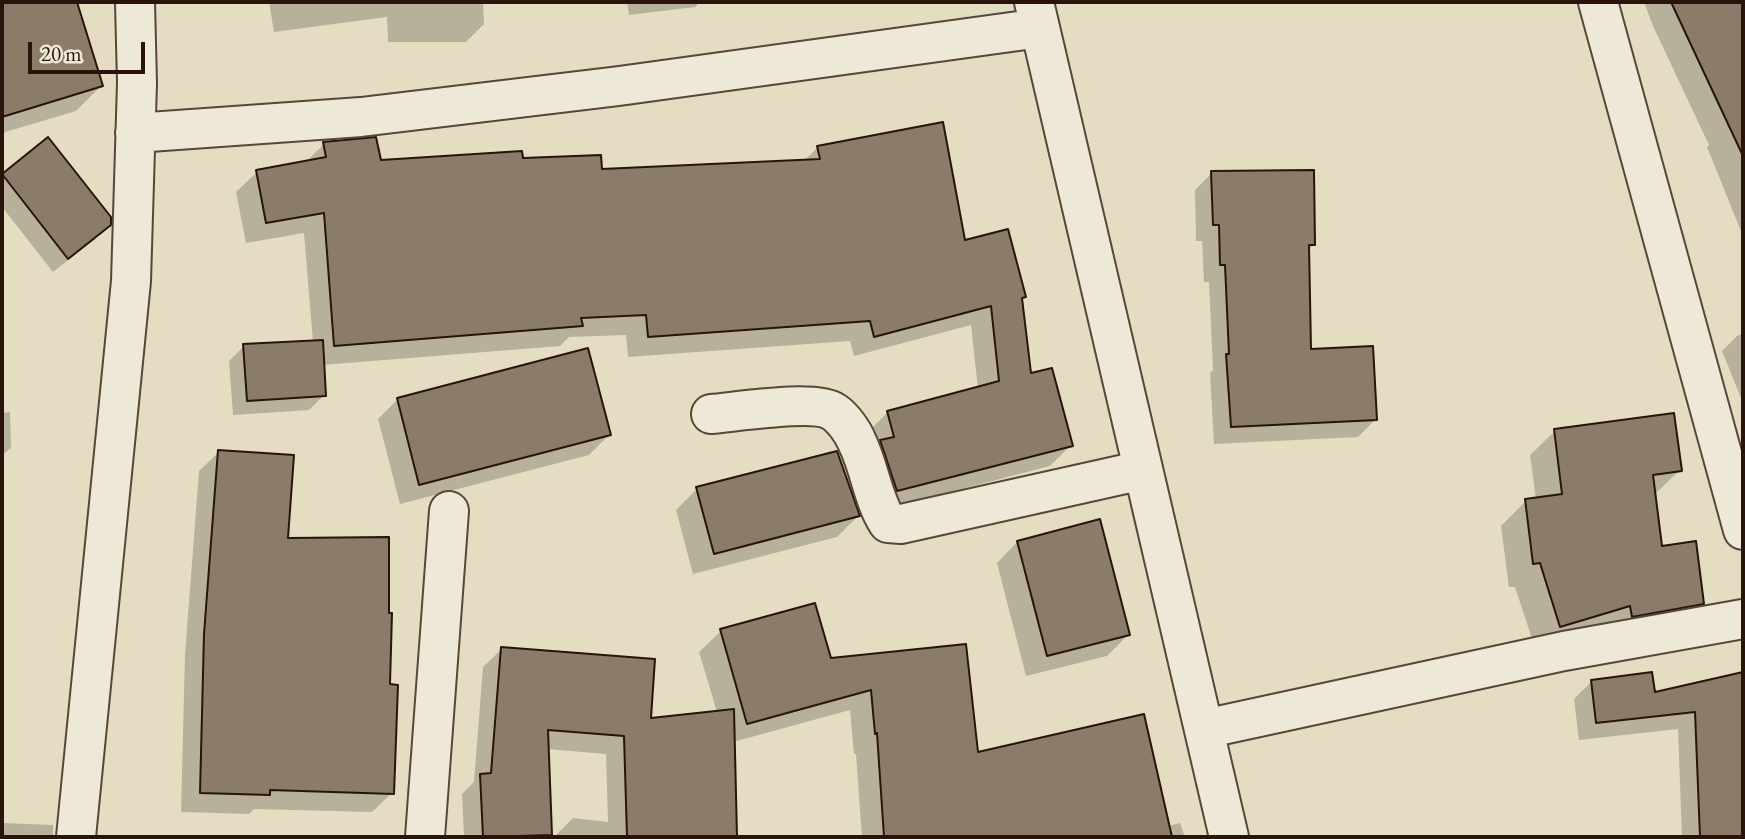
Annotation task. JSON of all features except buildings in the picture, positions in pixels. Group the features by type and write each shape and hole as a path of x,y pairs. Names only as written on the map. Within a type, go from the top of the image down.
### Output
{"street":[{"path":"76,837 131,281 137,83 135,2"},
{"path":"1598,2 1743,530"},
{"path":"135,133 361,117 633,85 1037,15 1229,837"},
{"path":"711,414 813,406 834,411 848,426 857,442 881,512 888,523 901,524 1143,470"},
{"path":"425,837 449,511"},
{"path":"1204,729 1564,651 1743,619"}]}
